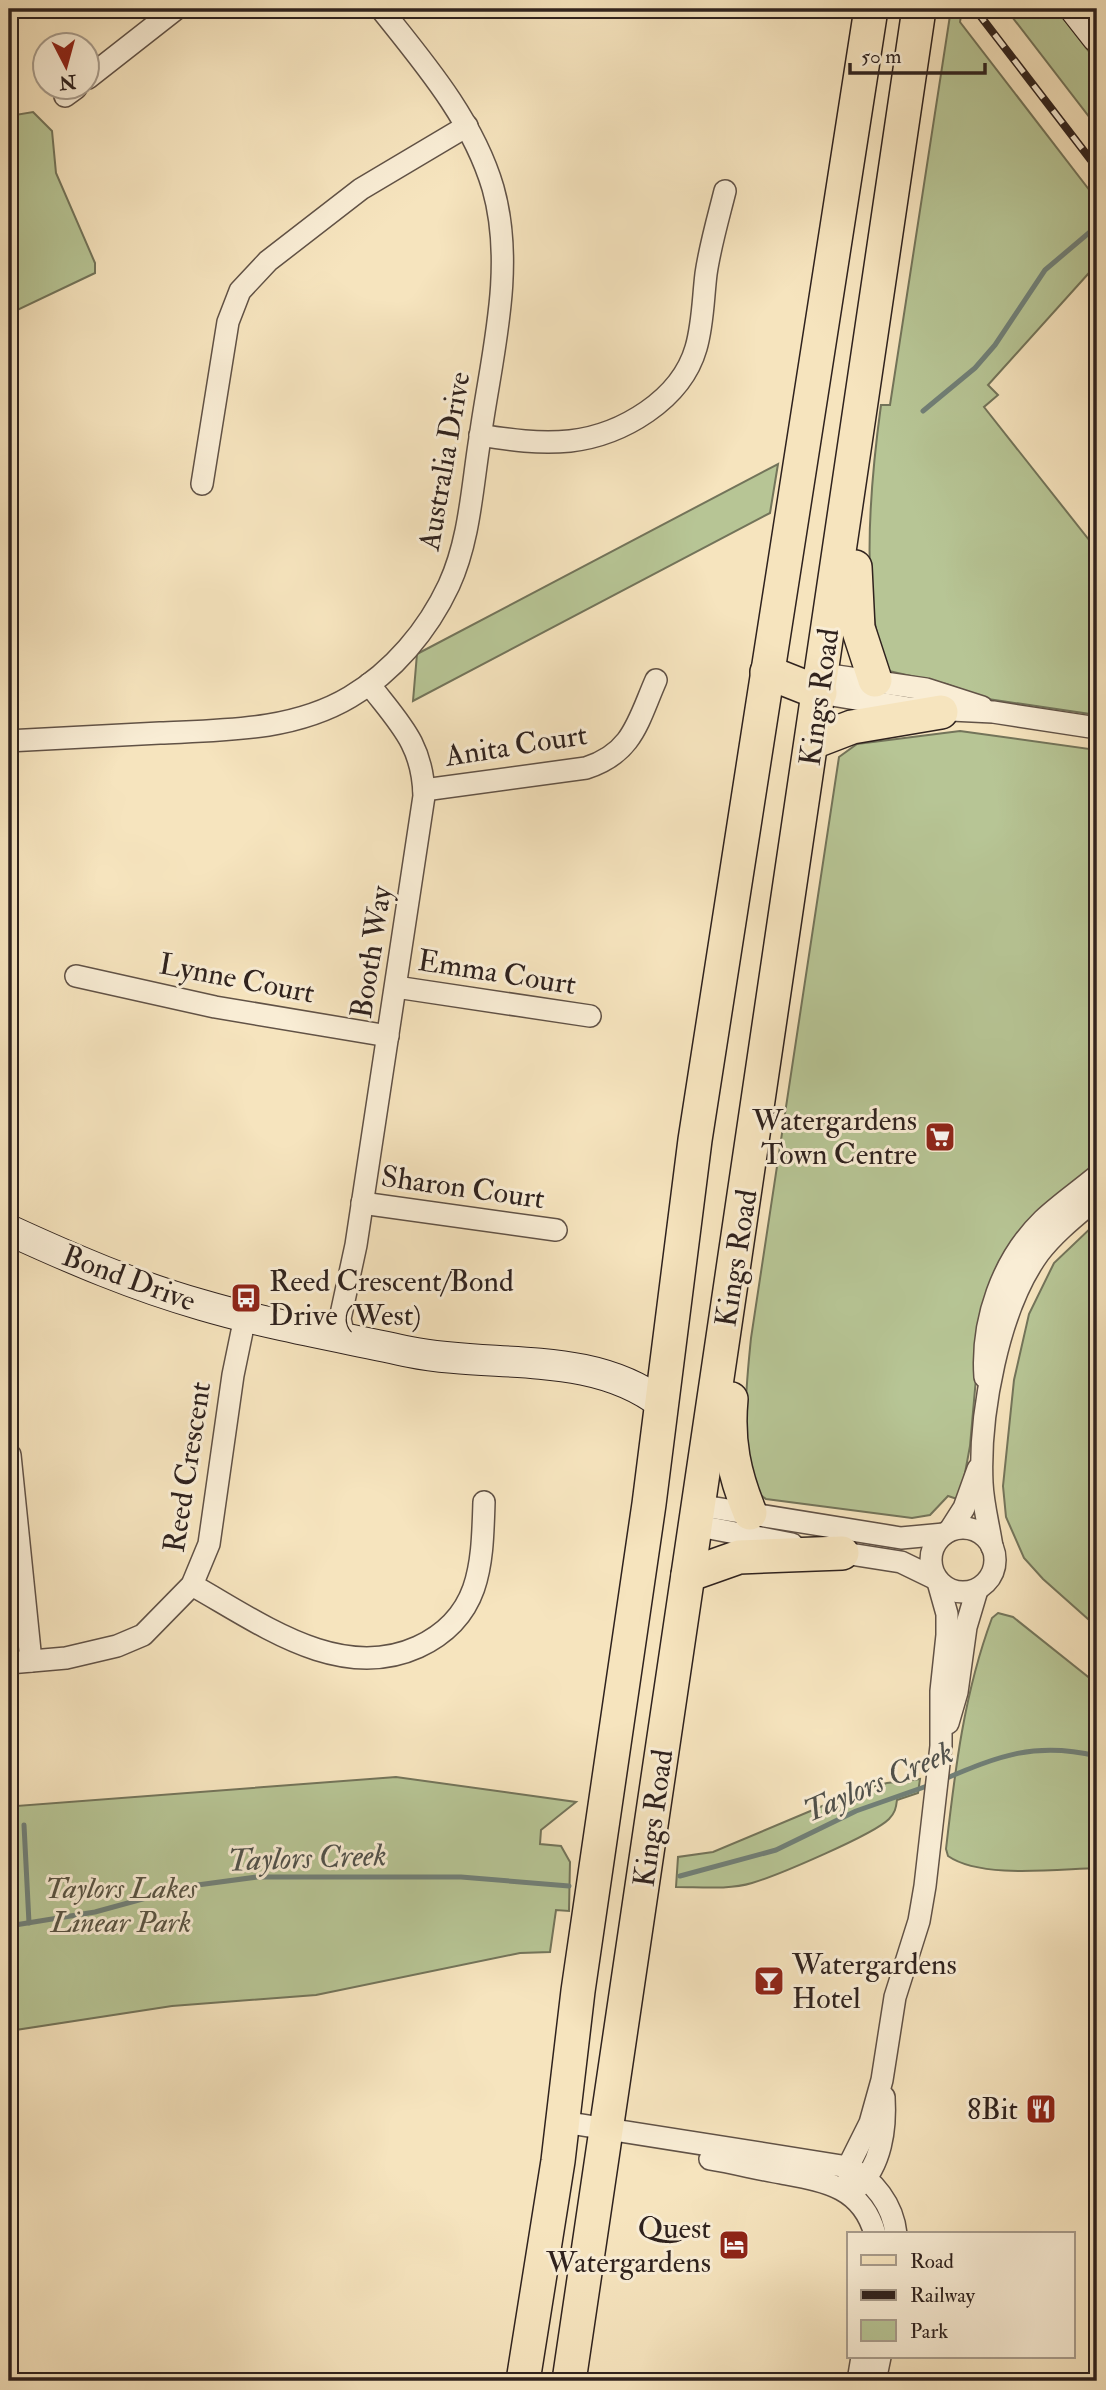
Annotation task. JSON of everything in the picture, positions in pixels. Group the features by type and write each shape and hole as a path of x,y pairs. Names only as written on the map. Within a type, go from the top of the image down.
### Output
{"main road":[{"name":"Kings Road","path":"523,2381 562,2130 578,1991 649,1504 695,1140 872,9"},
{"name":"Kings Road","path":"569,2381 695,1515 813,742 919,9"},
{"path":"853,456 855,615 863,650 875,680"},
{"path":"767,672 821,684"},
{"path":"813,742 852,727 940,712"},
{"path":"729,1305 731,1454 736,1478 750,1513"},
{"path":"649,1504 695,1515"},
{"path":"688,1575 739,1557 842,1553"}],"street":[{"path":"102,67 176,9"},
{"path":"1075,9 1097,37"},
{"name":"Australia Drive","path":"9,741 266,726 333,706 369,684 420,634 449,586 463,545 480,435 500,300 502,235 494,190 467,126 386,10"},
{"path":"202,484 228,322 240,291 268,261 361,189 467,126"},
{"path":"480,435 531,442 595,436 649,410 667,395 682,379 696,350 709,255 724,191"},
{"name":"Anita Court","path":"424,790 586,768 603,762 617,754 628,741 656,680"},
{"path":"821,684 875,680 953,696 993,712"},
{"name":"Booth Way","path":"344,1336 351,1321 356,1245 424,790 422,764 411,739 369,684"},
{"path":"821,684 940,712 993,712 1097,728"},
{"name":"Lynne Court","path":"76,976 215,1007 388,1035"},
{"name":"Emma Court","path":"396,987 590,1016"},
{"path":"987,1404 984,1344 988,1320 1005,1276 1018,1252 1042,1220 1097,1176"},
{"path":"941,1746 957,1692 966,1627 977,1590 993,1573 995,1562 984,1503 982,1457 987,1404 1007,1317 1028,1271 1049,1240 1097,1198"},
{"name":"Sharon Court","path":"362,1203 556,1230"},
{"name":"Bond Drive","path":"9,1230 60,1254 151,1289 245,1317 444,1357 508,1360 608,1375"},
{"name":"Reed Crescent","path":"9,1663 93,1652 143,1635 192,1585 209,1544 233,1375 245,1317"},
{"path":"608,1375 634,1373 666,1362"},
{"path":"608,1375 641,1389 662,1404"},
{"path":"10,1455 31,1661"},
{"path":"851,2194 848,2167 870,2123 883,2080 895,1997 922,1904 930,1842 941,1746 947,1614 930,1560 936,1541 947,1532 964,1508 982,1457"},
{"path":"192,1585 284,1637 319,1651 367,1660 405,1653 446,1630 465,1608 475,1588 482,1558 484,1502"},
{"path":"695,1515 750,1513 901,1538 970,1528 979,1532 992,1546"},
{"path":"695,1515 842,1553 901,1562 957,1592 977,1590"},
{"path":"851,2194 867,2178 886,2123 883,2080"},
{"path":"562,2130 848,2167 867,2178 888,2207 895,2232"},
{"path":"606,2137 821,2180 851,2194 867,2213 874,2232"},
{"path":"858,2381 862,2358"},
{"path":"875,2381 880,2358"}],"green space":[{"path":"951,9 962,9 960,22 1097,200 1097,264 988,385 998,395 984,407 1097,550 1097,715 988,699 946,684 889,671 879,644 870,577 871,504 877,435 881,405 890,405"},
{"path":"1006,9 1056,9 1097,62 1097,127"},
{"path":"33,112 52,131 56,173 95,263 95,273 9,314 9,116"},
{"path":"778,464 770,513 413,701 417,654"},
{"path":"960,731 1097,750 1097,1168 979,1344 970,1446 960,1500 948,1496 930,1515 912,1518 766,1499 756,1489 746,1449 749,1353 839,757 857,744"},
{"path":"1097,1222 1097,1627 1043,1579 1024,1558 1006,1517 1003,1486 1014,1380 1029,1314 1054,1263"},
{"path":"998,1613 1013,1617 1097,1684 1097,1868 999,1870 980,1868 948,1856 946,1849 962,1732 982,1646 992,1618"},
{"name":"Taylors Lakes Linear Park","path":"9,1707 17,1806 396,1777 576,1802 541,1830 540,1844 561,1846 570,1862 569,1911 556,1910 550,1952 520,1953 316,1995 172,2006 9,2031"},
{"path":"920,1779 918,1793 897,1800 893,1815 889,1819 864,1835 824,1854 743,1885 714,1888 676,1887 678,1857 713,1852 858,1791 887,1783"}],"waterway":[{"path":"923,411 975,368 995,345 1045,270 1097,226"},
{"name":"Taylors Creek","path":"942,1780 1018,1753 1055,1750 1097,1756"},
{"name":"Taylors Creek","path":"680,1876 776,1850 856,1811 930,1785"},
{"path":"24,1825 29,1923"},
{"name":"Taylors Creek","path":"9,1926 95,1912 190,1886 257,1877 461,1877 569,1886"}],"railway":[{"path":"975,9 1097,168"}],"place":[{"name":"Watergardens Town Centre","path":"940,1137"},
{"name":"Reed Crescent/Bond Drive (West)","path":"246,1298"},
{"name":"Watergardens Hotel","path":"769,1981"},
{"name":"8Bit","path":"1041,2109"},
{"name":"Quest Watergardens","path":"734,2245"}]}
